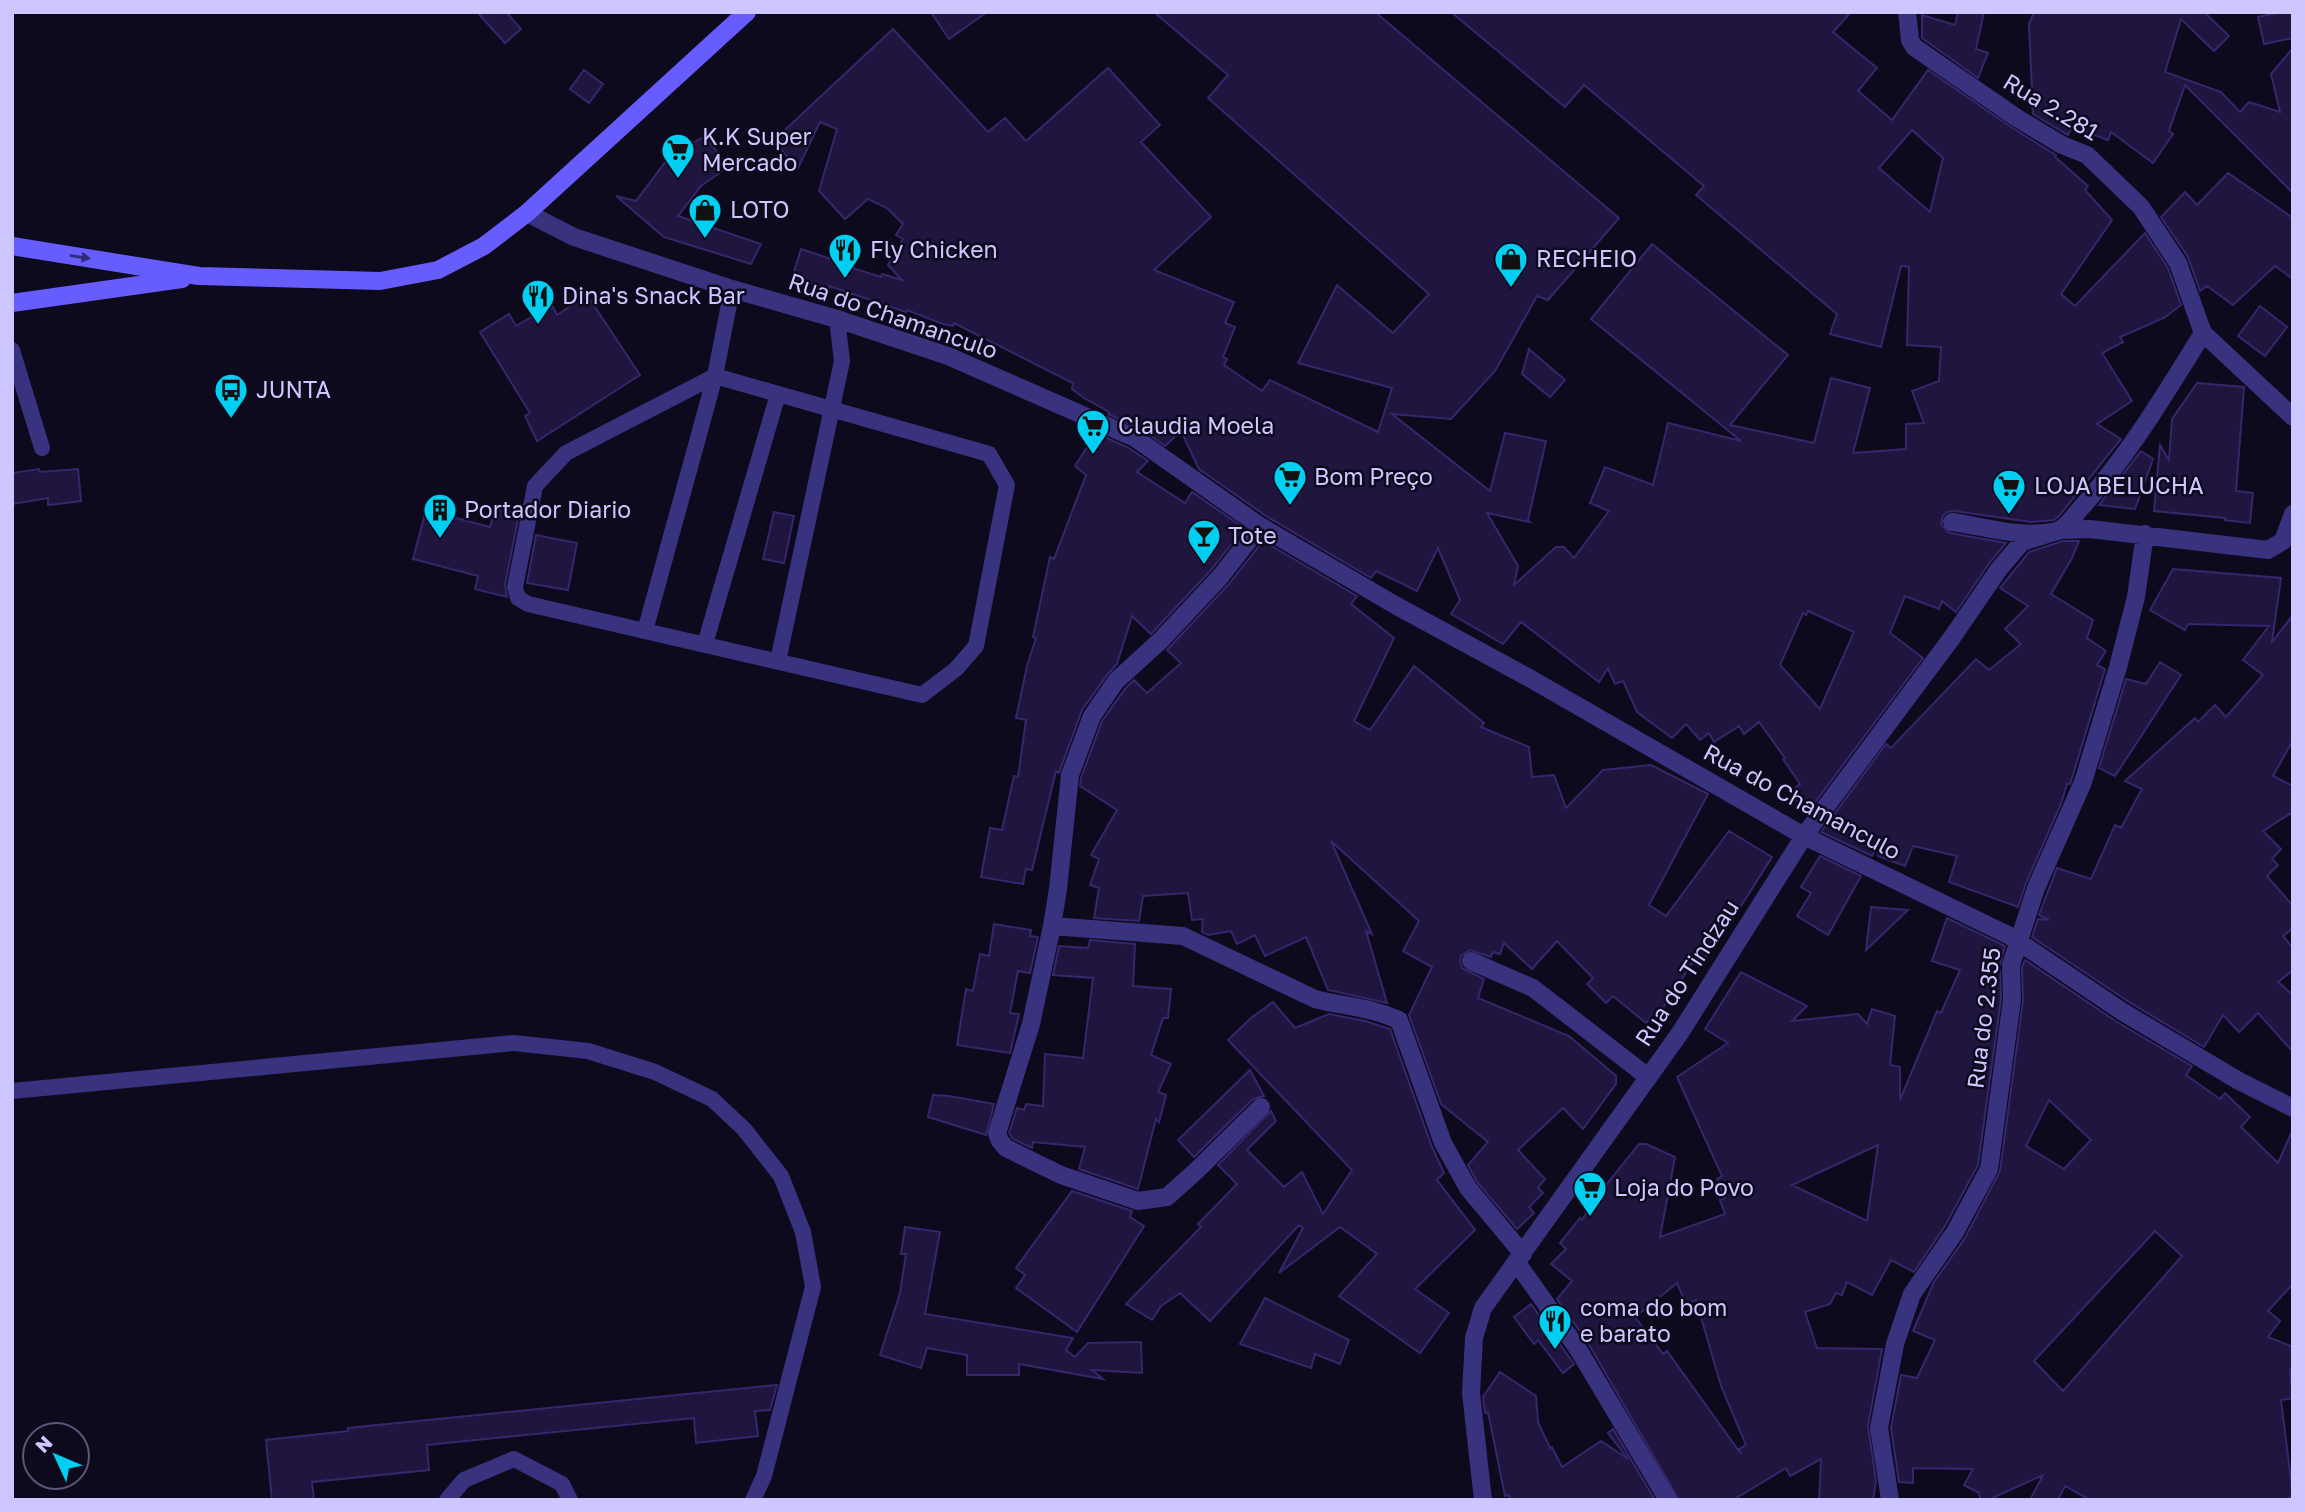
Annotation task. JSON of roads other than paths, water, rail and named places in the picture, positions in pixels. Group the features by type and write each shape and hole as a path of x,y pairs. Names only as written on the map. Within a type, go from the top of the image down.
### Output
{"street":[{"path":"12,246 199,276 380,281 438,270 484,246 527,213 747,12"},
{"name":"Rua 2.281","path":"1907,12 1910,40 1914,47 2017,118 2062,145 2087,155 2141,207 2178,263 2203,332 2293,417"},
{"name":"Rua do Chamanculo","path":"527,213 574,237 948,356 1135,438 1285,542 1804,836 2018,941 2123,1012 2239,1081 2293,1108"},
{"path":"12,303 199,276"},
{"path":"1951,522 2029,535 2062,530 2129,448 2203,332"},
{"path":"2145,534 2268,550 2283,541 2293,514"},
{"path":"1260,526 1220,576 1161,640 1116,681 1092,716 1070,775 1058,888 1031,1024 997,1133 1006,1148 1061,1175 1138,1201 1167,1197 1261,1107"},
{"name":"Rua do Tindzau","path":"1483,1500 1471,1394 1474,1338 1483,1308 1680,1033 1804,836 2022,542 2062,530 2090,529 2145,534"},
{"name":"Rua do 2.355","path":"1890,1500 1879,1429 1895,1344 1912,1294 1955,1232 1989,1169 2012,1000 2011,965 2036,888 2082,782 2118,667 2136,597 2145,534"},
{"path":"1052,926 1183,936 1315,999 1365,1007 1399,1020 1443,1143 1468,1188 1520,1258 1668,1500"},
{"path":"1471,961 1533,988 1648,1077"}],"lane":[{"path":"645,631 715,376 732,289"},
{"path":"778,662 842,362 837,319"},
{"path":"12,350 42,448"},
{"path":"715,376 989,454 1007,485 976,646 956,669 922,695 528,604 518,598 515,587 535,486 566,453 715,376"},
{"path":"705,645 778,394"},
{"path":"12,1091 514,1043 588,1051 655,1072 712,1099 744,1129 781,1176 803,1232 813,1287 764,1476 752,1500"},
{"path":"447,1500 464,1480 514,1459 562,1484 570,1500"}],"place":[{"name":"K.K Super Mercado","path":"678,180"},
{"name":"LOTO","path":"705,240"},
{"name":"Fly Chicken","path":"845,280"},
{"name":"RECHEIO","path":"1511,289"},
{"name":"Dina's Snack Bar","path":"538,326"},
{"name":"JUNTA","path":"231,420"},
{"name":"Claudia Moela","path":"1093,456"},
{"name":"Bom Preço","path":"1290,507"},
{"name":"LOJA BELUCHA","path":"2009,516"},
{"name":"Portador Diario","path":"440,540"},
{"name":"Tote","path":"1204,566"},
{"name":"Loja do Povo","path":"1590,1218"},
{"name":"coma do bom e barato","path":"1555,1351"}]}
